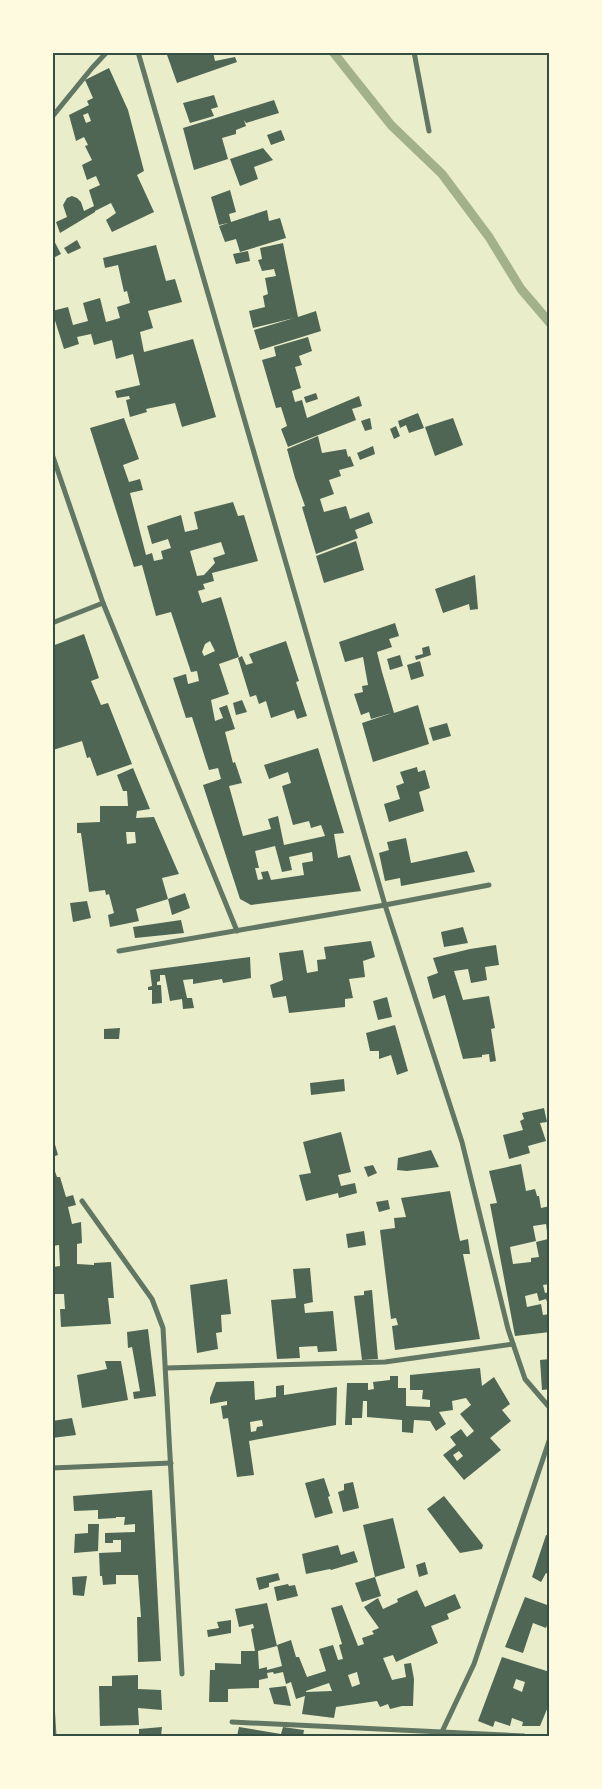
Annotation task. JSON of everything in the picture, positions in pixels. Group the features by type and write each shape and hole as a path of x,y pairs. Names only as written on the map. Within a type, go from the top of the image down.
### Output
{"street":[{"path":"52,117 107,52"},
{"path":"138,52 384,905 462,1142 513,1344 525,1379 550,1408"},
{"path":"414,52 429,131"},
{"path":"52,454 103,603 237,931"},
{"path":"52,623 103,603"},
{"path":"118,951 384,905 489,884"},
{"path":"82,1201 152,1299 163,1328 182,1674"},
{"path":"166,1368 385,1362 513,1344"},
{"path":"441,1735 474,1664 550,1438"},
{"path":"52,1468 171,1463"},
{"path":"52,1704 54,1736"},
{"path":"232,1722 441,1735 524,1736"}],"building":[{"path":"166,52 200,52 200,54 213,52 215,61 235,57 237,62 177,83"},
{"path":"109,68 128,110 144,171 137,175 154,212 112,232 106,220 116,213 111,203 60,233 56,222 67,217 63,205 67,198 72,196 77,198 81,202 84,211 94,206 89,190 100,185 96,176 87,180 82,165 92,160 85,146 88,145 84,137 76,141 69,115 89,105 87,101 93,98 85,80","holes":["88,113 91,121 86,123 83,115"]},
{"path":"214,95 218,107 211,109 214,116 190,123 183,103"},
{"path":"274,100 279,113 246,123 244,120 246,126 236,130 236,134 222,138 228,159 194,170 183,128"},
{"path":"281,130 285,140 271,145 267,135"},
{"path":"263,148 273,160 254,167 258,179 240,186 230,159"},
{"path":"230,190 236,212 229,214 231,222 267,210 269,221 280,218 286,238 240,252 236,239 225,242 219,226 228,223 219,225 211,197"},
{"path":"52,237 61,254 53,258 52,256"},
{"path":"77,240 81,248 68,254 64,248"},
{"path":"283,243 298,317 316,311 321,331 260,350 254,330 294,318 253,328 249,311 265,307 263,296 268,294 265,278 276,276 274,269 262,271 258,260 262,259 260,248"},
{"path":"156,245 166,281 175,279 182,302 148,311 153,328 140,332 144,352 193,339 216,417 182,427 175,403 146,409 147,412 130,417 126,400 130,399 129,396 117,398 115,391 140,385 133,354 116,359 112,340 94,345 91,334 77,337 79,344 64,349 52,311 68,307 73,325 88,321 83,303 100,298 106,322 120,318 117,307 130,303 127,291 124,292 118,265 105,268 103,258"},
{"path":"248,251 250,261 236,264 233,254"},
{"path":"308,337 312,351 299,356 302,365 295,367 301,388 292,391 295,402 302,400 307,418 359,396 362,406 352,409 356,420 288,447 281,429 287,426 281,407 276,408 262,360 276,356 274,347"},
{"path":"316,393 318,399 306,403 304,397"},
{"path":"418,413 424,428 409,433 406,425 400,428 398,421"},
{"path":"124,418 139,459 123,465 129,482 140,479 143,490 130,493 146,555 152,553 154,561 163,559 161,551 171,548 168,539 152,544 147,526 181,515 185,532 198,529 194,512 233,502 238,516 244,515 258,561 212,573 214,581 203,584 205,589 198,591 202,603 221,597 239,657 219,664 229,694 211,700 215,721 223,718 219,708 227,705 235,729 225,732 233,763 235,762 242,783 229,786 243,836 271,829 268,819 278,816 284,845 325,836 321,825 311,828 309,821 293,825 282,786 291,783 288,772 269,779 264,765 318,748 344,833 334,834 338,858 350,855 361,891 251,905 240,899 203,785 221,779 218,768 209,770 192,717 186,718 173,678 186,674 188,684 199,681 197,671 191,672 171,612 156,616 142,565 134,567 90,428","holes":["221,542 225,554 213,558 215,563 204,575 197,576 190,551","210,641 215,651 204,656 202,652 205,644","275,846 282,872 292,870 289,857 312,852 313,861 302,863 304,875 271,880 268,871 261,872 263,879 258,880 255,868 259,868 255,851"]},
{"path":"370,418 372,429 365,431 361,421"},
{"path":"453,418 463,445 435,456 425,427"},
{"path":"396,426 400,436 394,439 390,429"},
{"path":"318,436 322,453 346,449 348,457 350,456 354,466 339,470 341,476 329,480 334,494 320,499 324,512 346,506 350,519 369,512 373,523 355,530 358,538 316,554 302,507 305,506 287,449"},
{"path":"373,446 375,454 360,460 357,453"},
{"path":"356,541 364,570 324,583 316,556"},
{"path":"475,575 478,609 470,610 469,604 443,613 435,589"},
{"path":"395,623 399,636 389,639 392,647 377,652 382,672 394,713 418,705 429,744 373,762 362,723 392,713 371,719 369,712 361,715 354,694 363,692 362,686 368,685 363,657 345,662 339,642"},
{"path":"84,634 99,678 91,681 101,705 108,703 132,764 97,776 90,757 87,758 82,741 53,750 52,748 52,646"},
{"path":"286,641 299,681 296,682 307,716 297,719 294,710 271,718 266,701 259,704 256,695 250,697 238,658 242,656 246,665 253,663 249,654"},
{"path":"429,646 431,655 416,660 415,656 423,654 422,648"},
{"path":"400,655 403,666 390,670 387,659"},
{"path":"420,661 424,676 411,680 407,665"},
{"path":"242,700 247,712 236,715 233,703"},
{"path":"447,723 451,736 433,741 429,728"},
{"path":"417,767 418,772 425,770 430,788 419,792 424,811 389,822 384,804 400,799 396,786 404,783 400,772"},
{"path":"133,768 150,809 137,811 136,818 154,817 179,874 162,878 168,899 136,909 139,921 110,927 108,915 114,913 109,894 106,895 105,890 89,892 81,833 77,833 77,823 100,822 100,806 128,806 127,791 123,791 117,775","holes":["126,832 135,832 136,843 127,844"]},
{"path":"406,838 411,863 467,851 475,872 401,886 400,878 385,881 379,853 389,850 387,842"},
{"path":"185,893 190,908 172,915 168,899"},
{"path":"87,901 91,918 73,922 70,903"},
{"path":"181,920 184,933 135,938 133,927"},
{"path":"463,927 468,943 444,947 441,932"},
{"path":"371,941 375,957 363,961 365,977 349,979 353,998 345,999 345,1007 289,1013 286,996 273,998 270,985 283,980 279,953 303,950 307,973 318,971 317,960 326,959 324,947"},
{"path":"496,945 499,965 485,967 487,980 471,983 468,969 454,971 463,1000 489,996 495,1028 491,1029 496,1061 490,1062 489,1054 482,1055 482,1057 463,1059 445,995 433,999 427,977 438,973 433,958"},
{"path":"250,957 251,978 223,983 222,979 193,984 193,979 183,980 187,998 192,998 194,1008 183,1009 182,999 170,1001 165,975 160,975 160,981 157,982 157,985 161,985 162,1003 152,1004 152,990 148,990 148,987 152,986 150,970"},
{"path":"387,997 392,1017 378,1020 373,1001"},
{"path":"395,1025 408,1071 397,1075 391,1055 379,1059 379,1051 370,1051 366,1033"},
{"path":"120,1028 119,1039 104,1039 104,1029"},
{"path":"344,1079 345,1091 311,1095 310,1083"},
{"path":"544,1108 547,1122 540,1123 546,1141 528,1146 530,1153 509,1159 503,1135 523,1130 520,1121 524,1119 522,1113"},
{"path":"341,1132 351,1172 338,1175 341,1186 355,1183 357,1193 339,1198 338,1193 306,1201 299,1175 311,1173 303,1142"},
{"path":"52,1134 58,1155 52,1157"},
{"path":"431,1150 439,1167 407,1171 397,1170 398,1158"},
{"path":"52,1163 57,1177 60,1177 66,1197 73,1195 76,1205 68,1207 72,1224 81,1222 82,1243 77,1244 77,1264 94,1265 94,1263 111,1262 114,1298 108,1298 111,1324 61,1327 60,1309 65,1309 64,1294 52,1294 52,1267 60,1266 59,1245 52,1246"},
{"path":"521,1164 526,1191 535,1189 537,1196 539,1196 541,1208 550,1206 550,1284 543,1285 545,1293 550,1292 550,1311 546,1299 539,1301 537,1293 525,1296 527,1307 541,1304 543,1315 550,1314 550,1332 515,1336 490,1204 497,1203 489,1171","holes":["546,1224 548,1239 536,1242 539,1257 531,1258 531,1262 513,1264 510,1247 536,1241 533,1226"]},
{"path":"373,1165 377,1173 368,1177 364,1167"},
{"path":"450,1191 460,1241 468,1239 470,1254 463,1254 480,1339 395,1350 392,1326 398,1325 396,1318 391,1319 380,1230 395,1228 394,1218 406,1217 401,1198"},
{"path":"388,1200 390,1209 379,1212 376,1202"},
{"path":"364,1231 366,1245 348,1248 346,1234"},
{"path":"310,1268 313,1302 304,1304 305,1313 333,1311 337,1351 318,1352 317,1346 299,1347 300,1358 277,1359 271,1300 296,1298 293,1269"},
{"path":"227,1279 231,1314 221,1315 222,1332 216,1333 218,1349 197,1353 190,1285"},
{"path":"372,1290 378,1359 362,1360 354,1296 364,1295 364,1291"},
{"path":"148,1329 156,1396 134,1399 133,1392 140,1391 132,1347 128,1348 127,1332"},
{"path":"550,1359 550,1389 542,1390 540,1360"},
{"path":"105,1361 121,1361 128,1400 82,1408 77,1375 107,1369"},
{"path":"480,1368 482,1386 494,1377 510,1404 502,1410 511,1421 490,1438 501,1450 464,1480 443,1455 456,1445 450,1437 461,1429 467,1437 474,1431 460,1414 471,1405 466,1398 452,1401 453,1410 439,1412 446,1424 436,1431 430,1421 414,1420 413,1433 402,1432 402,1420 367,1417 367,1401 363,1401 362,1418 352,1418 352,1425 345,1425 347,1383 368,1383 368,1390 374,1389 373,1382 390,1380 390,1376 398,1376 398,1388 406,1388 406,1406 430,1407 430,1400 422,1399 423,1390 410,1390 410,1375","holes":["459,1451 463,1456 457,1461 453,1455"]},
{"path":"254,1381 255,1400 276,1397 276,1386 284,1385 284,1395 337,1387 336,1425 249,1441 254,1475 237,1477 228,1418 223,1419 221,1406 227,1405 227,1401 210,1404 210,1398 216,1382","holes":["262,1420 263,1426 257,1427 256,1431 251,1432 250,1422"]},
{"path":"72,1418 76,1435 52,1438 52,1421"},
{"path":"324,1478 333,1513 315,1518 305,1483"},
{"path":"353,1482 359,1508 343,1512 338,1492 344,1490 344,1484"},
{"path":"152,1490 161,1661 138,1662 137,1617 141,1617 138,1575 116,1575 116,1584 103,1585 102,1576 100,1576 99,1553 121,1552 121,1540 105,1543 105,1533 135,1532 135,1524 124,1525 125,1517 98,1519 98,1510 74,1511 73,1496"},
{"path":"444,1496 483,1545 482,1549 460,1553 427,1509"},
{"path":"393,1518 405,1568 375,1577 363,1525"},
{"path":"88,1524 99,1524 98,1551 74,1553 75,1534 88,1533"},
{"path":"546,1535 550,1536 550,1575 546,1573 541,1582 532,1577"},
{"path":"338,1545 341,1555 354,1551 358,1562 331,1570 306,1574 302,1554"},
{"path":"425,1562 428,1574 419,1577 416,1565"},
{"path":"278,1573 280,1580 269,1583 269,1587 259,1590 256,1578"},
{"path":"87,1576 84,1596 73,1595 72,1577"},
{"path":"375,1577 381,1596 362,1602 355,1583"},
{"path":"288,1584 289,1586 295,1585 298,1596 277,1601 274,1587"},
{"path":"417,1590 425,1607 455,1594 461,1608 447,1614 449,1619 431,1626 438,1643 396,1662 393,1655 383,1658 392,1680 406,1677 404,1664 411,1663 414,1679 413,1706 390,1709 388,1704 380,1707 377,1701 336,1707 334,1718 302,1714 305,1696 296,1699 291,1682 286,1684 283,1672 267,1673 268,1678 259,1680 259,1688 228,1689 228,1702 209,1702 210,1670 215,1670 215,1663 241,1664 241,1651 255,1651 251,1629 254,1628 253,1624 239,1627 235,1609 267,1603 277,1646 258,1651 259,1669 267,1667 267,1670 282,1666 277,1645 291,1640 296,1657 299,1657 307,1677 326,1671 319,1649 333,1645 338,1660 343,1659 339,1645 342,1644 331,1608 342,1605 358,1646 364,1644 362,1638 374,1634 372,1631 379,1628 364,1607 378,1598 383,1609 398,1602 397,1599","holes":["357,1672 360,1684 352,1687 348,1675","329,1683 332,1691 306,1692 306,1691"]},
{"path":"525,1597 550,1606 550,1618 546,1628 533,1623 523,1653 505,1647"},
{"path":"231,1620 231,1633 208,1637 207,1630 219,1628 217,1622"},
{"path":"502,1657 550,1672 550,1702 540,1726 522,1726 523,1722 512,1718 510,1726 495,1721 493,1727 478,1721","holes":["516,1679 525,1682 522,1692 513,1688"]},
{"path":"138,1675 138,1689 161,1690 162,1710 138,1708 139,1725 100,1726 99,1686 112,1686 112,1676"},
{"path":"286,1686 291,1706 274,1704 269,1688"},
{"path":"162,1727 161,1736 139,1736 139,1729"},
{"path":"239,1727 281,1734 283,1727 304,1730 303,1736 237,1736"}],"waterway":[{"path":"333,52 391,125 442,174 489,237 521,289 550,323"}]}
